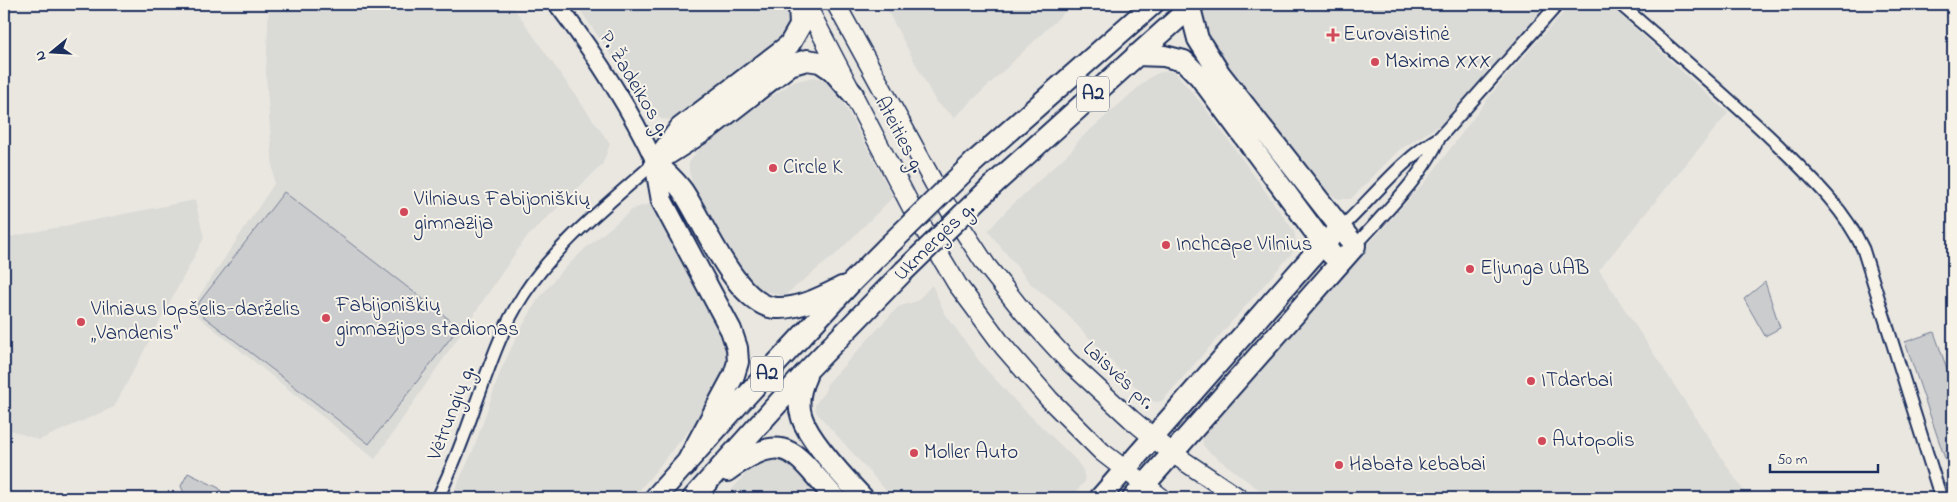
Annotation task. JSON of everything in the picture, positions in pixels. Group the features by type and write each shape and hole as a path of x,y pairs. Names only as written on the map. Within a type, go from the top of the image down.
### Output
{"highway":[{"path":"685,466 730,386 738,362 737,348 731,330 662,201 655,162 680,128 789,45 800,26 799,4"},
{"name":"Ukmergės g.","path":"655,498 737,406 886,248 974,162 1153,4"},
{"path":"1138,492 1355,246 1211,61 1198,39 1192,6"},
{"name":"Ukmergės g.","path":"696,494 904,270 992,186 1192,6"},
{"path":"1136,55 1164,56 1184,61 1339,264"},
{"path":"655,162 702,133 790,65 807,60 820,62 832,70 853,94"},
{"path":"655,162 681,189 735,281 759,303 777,308 810,302 850,284"},
{"path":"1100,498 1323,244 1340,229"},
{"path":"808,372 800,394 799,405 802,418 808,430 830,461 864,498"},
{"path":"696,494 745,458 768,448 778,448 790,451 799,458 835,498"}],"main road":[{"name":"Ateities g.","path":"806,4 915,214 957,284 1003,346 1049,399 1102,452 1125,471"},
{"name":"Ateities g.","path":"836,4 942,198 986,265"},
{"name":"Laisvės pr.","path":"986,265 1024,313 1068,360 1172,453 1239,498"},
{"path":"1125,471 1138,492 1162,498"}],"street":[{"name":"P. Žadeikos g.","path":"557,4 587,44 641,132 655,162"},
{"path":"1340,229 1405,162 1440,137 1558,4"},
{"path":"1620,4 1740,108 1808,176 1846,219 1862,249 1941,498"},
{"path":"1355,246 1419,173 1432,154 1440,137"},
{"name":"Vėtrungių g.","path":"438,498 461,445 501,336 523,296 549,260 571,237 655,162"}],"shaded area":[{"name":"Vilniaus Fabijoniškių gimnazija","path":"269,4 511,4 610,144 602,165 525,239 375,459 190,310 274,184 266,73"},
{"path":"576,4 791,4 794,12 786,39 672,120 662,119 652,114"},
{"path":"884,4 1073,4 955,117 936,102"},
{"path":"1211,4 1547,4 1443,123 1399,150 1351,199 1341,199 1336,198 1326,190 1201,32 1200,20 1206,8"},
{"path":"1571,4 1608,4 1728,113 1599,270 1748,498 1270,498 1208,451 1203,445 1202,433 1206,426 1429,177 1496,88"},
{"path":"1168,71 1176,73 1206,109 1294,231 1296,243 1292,253 1162,401 1156,402 1145,397 1061,308 1031,284 988,231 1006,211 1072,150 1080,139 1149,78 1158,73"},
{"path":"814,77 826,80 836,89 893,197 836,254 784,296 762,290 752,282 742,269 693,185 689,163 697,151 745,115 793,82"},
{"name":"Fabijoniškių gimnazijos stadionas","path":"284,192 459,327 369,444 194,309"},
{"name":"Vilniaus lopšelis-darželis „Vandenis“","path":"195,200 204,238 114,407 39,440 4,428 4,238"},
{"path":"649,204 656,209 725,337 730,362 718,395 633,498 451,498 473,451 501,370 518,334 537,301 559,274 586,248 633,209"},
{"path":"1765,282 1780,328 1765,336 1744,299"},
{"path":"932,285 944,312 982,365 1017,403 1075,459 1083,470 1085,481 1071,498 893,498 816,412 815,405 825,391 827,384 898,307 917,301"},
{"path":"1934,332 1953,386 1953,482 1905,342"},
{"path":"768,457 787,460 825,498 725,498 752,466"},
{"path":"188,473 219,488 225,498 186,498 181,486"}],"place":[{"name":"Eurovaistinė","path":"1333,35"},
{"name":"Maxima XXX","path":"1375,62"},
{"name":"Circle K","path":"773,168"},
{"name":"Vilniaus Fabijoniškių gimnazija","path":"404,212"},
{"name":"Inchcape Vilnius","path":"1166,245"},
{"name":"Eljunga UAB","path":"1470,269"},
{"name":"Fabijoniškių gimnazijos stadionas","path":"326,318"},
{"name":"Vilniaus lopšelis-darželis „Vandenis“","path":"81,322"},
{"name":"ITdarbai","path":"1531,381"},
{"name":"Autopolis","path":"1542,441"},
{"name":"Moller Auto","path":"914,453"},
{"name":"Habata kebabai","path":"1339,465"}]}
